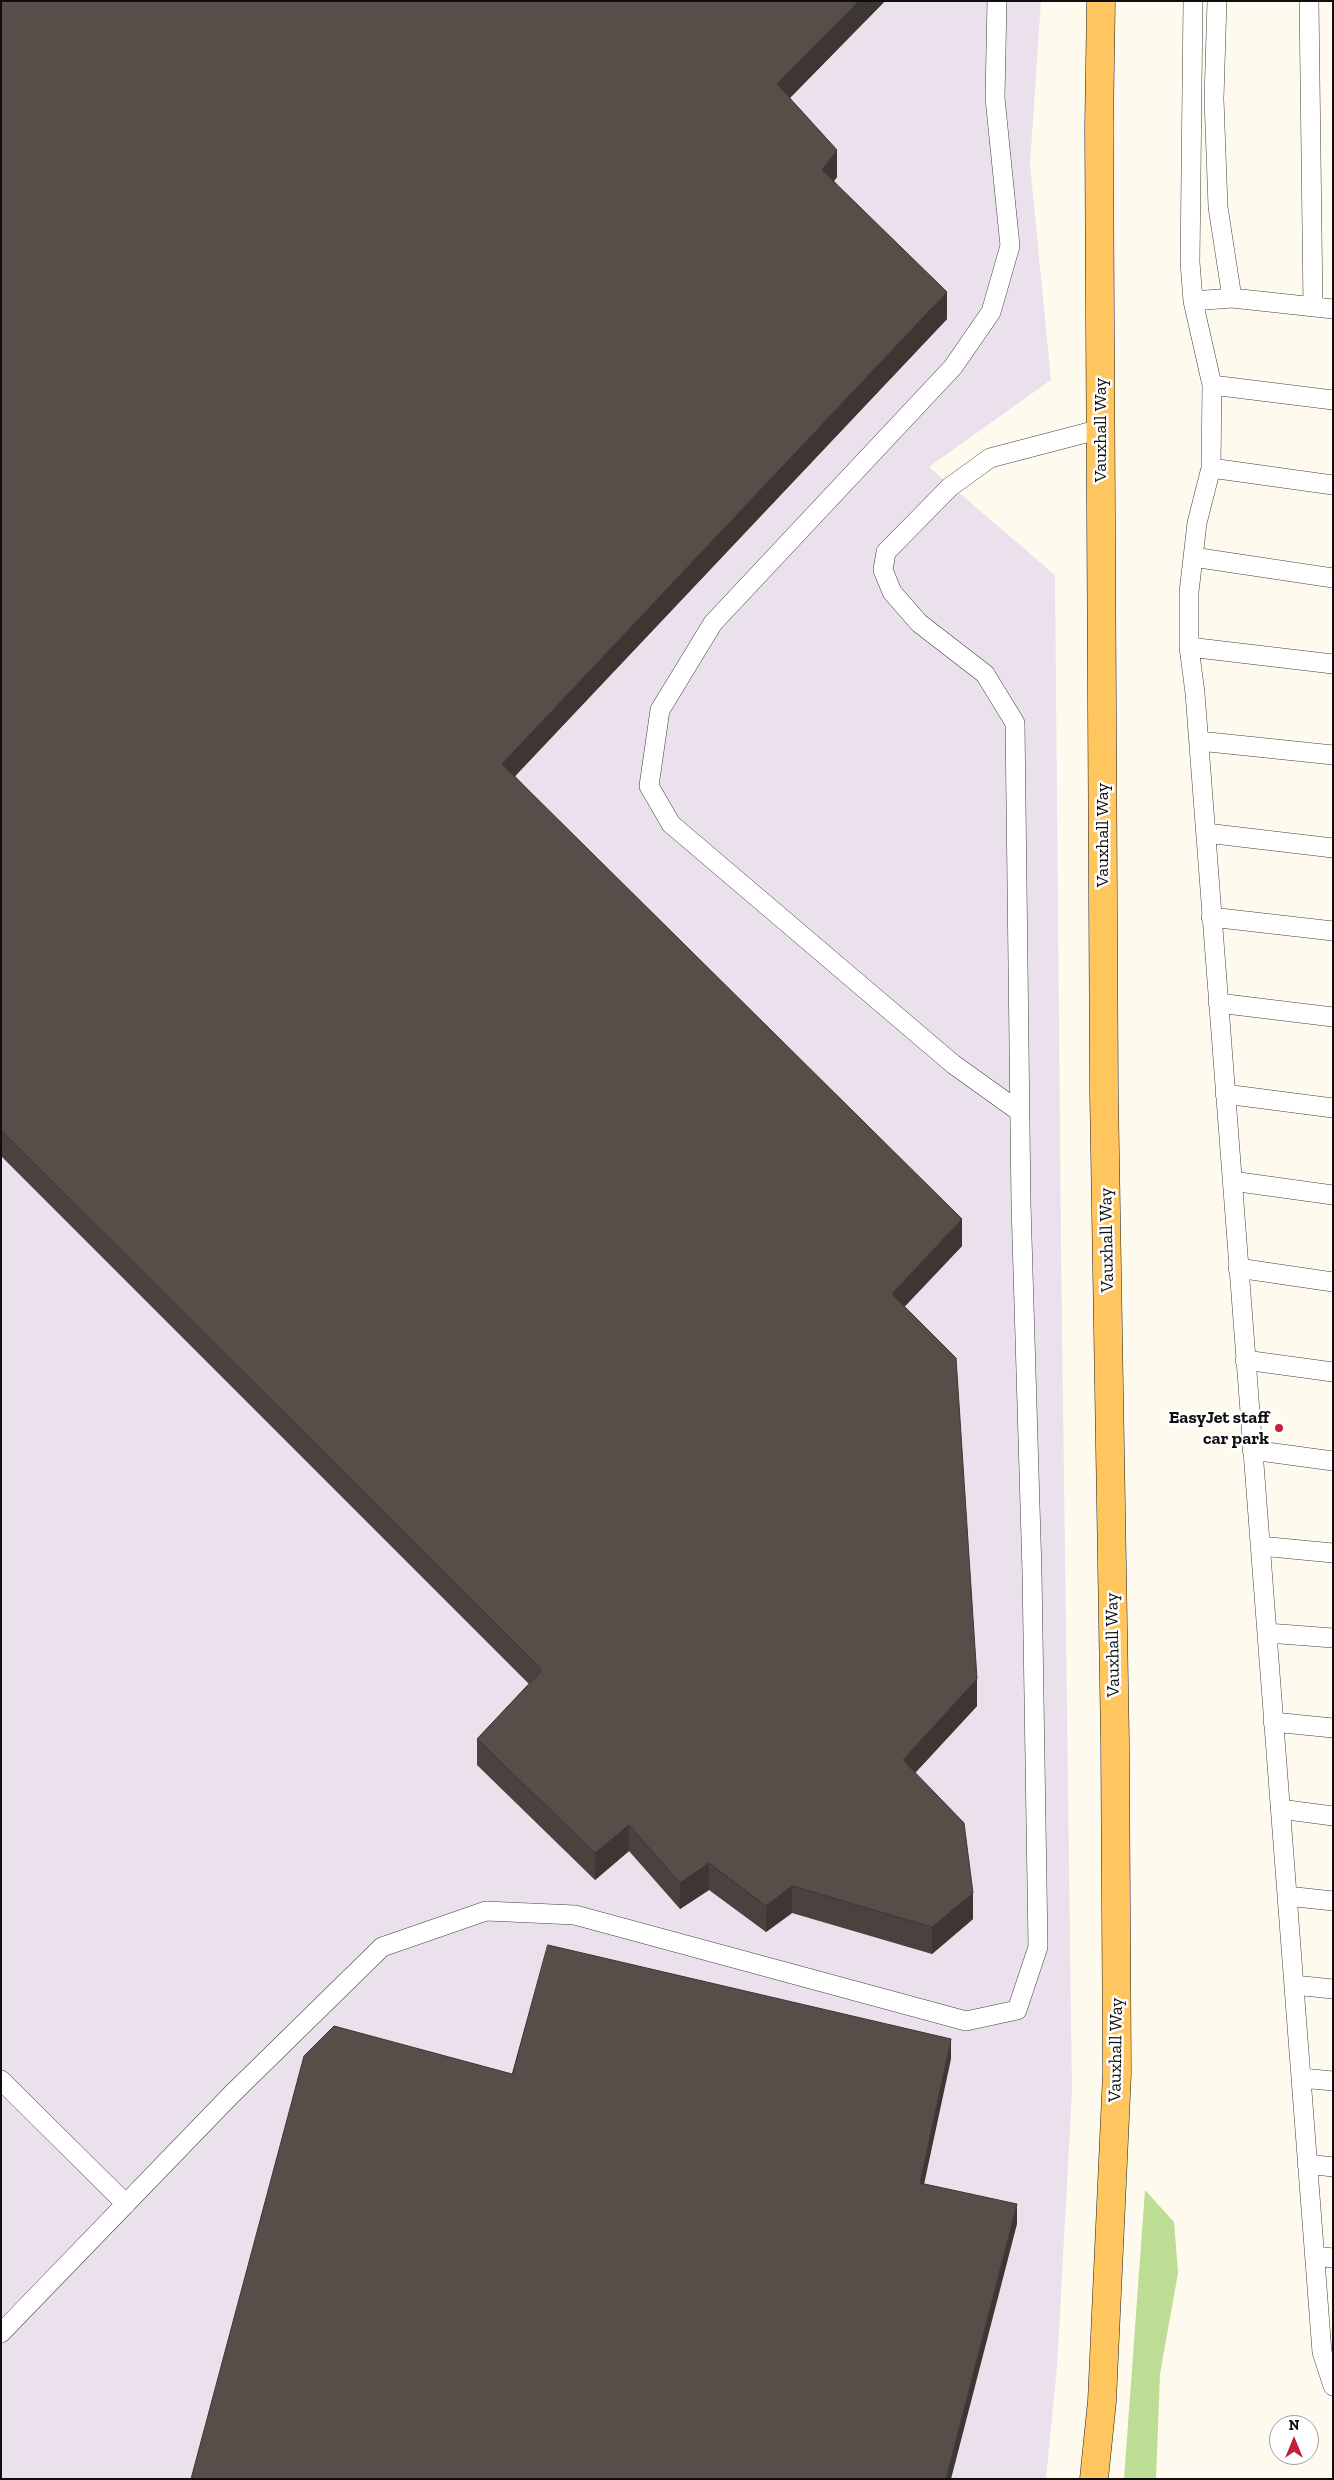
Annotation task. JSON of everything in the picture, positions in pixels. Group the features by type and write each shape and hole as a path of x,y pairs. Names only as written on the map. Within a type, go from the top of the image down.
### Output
{"main road":[{"name":"Vauxhall Way","path":"1094,2479 1102,2401 1117,2073 1115,1732 1104,1083 1099,128 1101,1"}],"lane":[{"path":"996,1 995,98 1010,246 991,312 953,367 713,623 660,710 649,786 671,824 953,1064 1020,1112"},
{"path":"1193,1 1190,262 1194,301 1212,385 1211,468 1198,523 1189,592 1189,647 1199,741 1308,2164 1324,2257 1327,2353 1333,2386"},
{"path":"1217,1 1214,99 1218,207 1232,298"},
{"path":"1309,1 1313,306"},
{"path":"1194,301 1232,298 1333,309"},
{"path":"1212,385 1333,400"},
{"path":"1,2333 231,2095 382,1947 486,1911 575,1915 966,2021 1017,2010 1038,1947 1032,1572 1020,1112 1015,723 985,674 919,623 892,592 883,570 886,552 950,488 990,458 1101,429"},
{"path":"1211,468 1333,485"},
{"path":"1194,557 1333,578"},
{"path":"1189,647 1333,664"},
{"path":"1199,741 1333,755"},
{"path":"1206,833 1333,848"},
{"path":"1211,917 1333,931"},
{"path":"1218,1004 1333,1017"},
{"path":"1225,1094 1333,1108"},
{"path":"1232,1181 1333,1195"},
{"path":"1238,1268 1333,1282"},
{"path":"1245,1360 1333,1372"},
{"path":"1252,1450 1333,1461"},
{"path":"1260,1546 1333,1553"},
{"path":"1267,1633 1333,1638"},
{"path":"1273,1722 1333,1728"},
{"path":"1280,1809 1333,1816"},
{"path":"1287,1896 1333,1901"},
{"path":"1294,1985 1333,1989"},
{"path":"1301,2078 1333,2081"},
{"path":"1,2080 126,2204"},
{"path":"1308,2164 1333,2167"}],"shaded area":[{"path":"1,1 1041,1 1030,164 1051,380 929,467 1055,575 1061,1247 1072,2093 1057,2367 1046,2479 1,2479"}],"green space":[{"path":"1145,2190 1174,2222 1178,2273 1160,2374 1156,2479 1124,2479"}],"building":[{"path":"1,1 859,1 777,84 837,150 822,170 947,292 502,764 962,1219 892,1294 956,1358 977,1679 903,1760 964,1823 973,1893 932,1927 792,1886 766,1906 709,1863 680,1883 629,1825 595,1853 477,1739 542,1670 1,1130"},
{"path":"548,1945 951,2039 920,2183 1017,2204 946,2479 191,2479 304,2056 334,2026 512,2074"}],"place":[{"name":"EasyJet staff car park","path":"1279,1428"}]}
